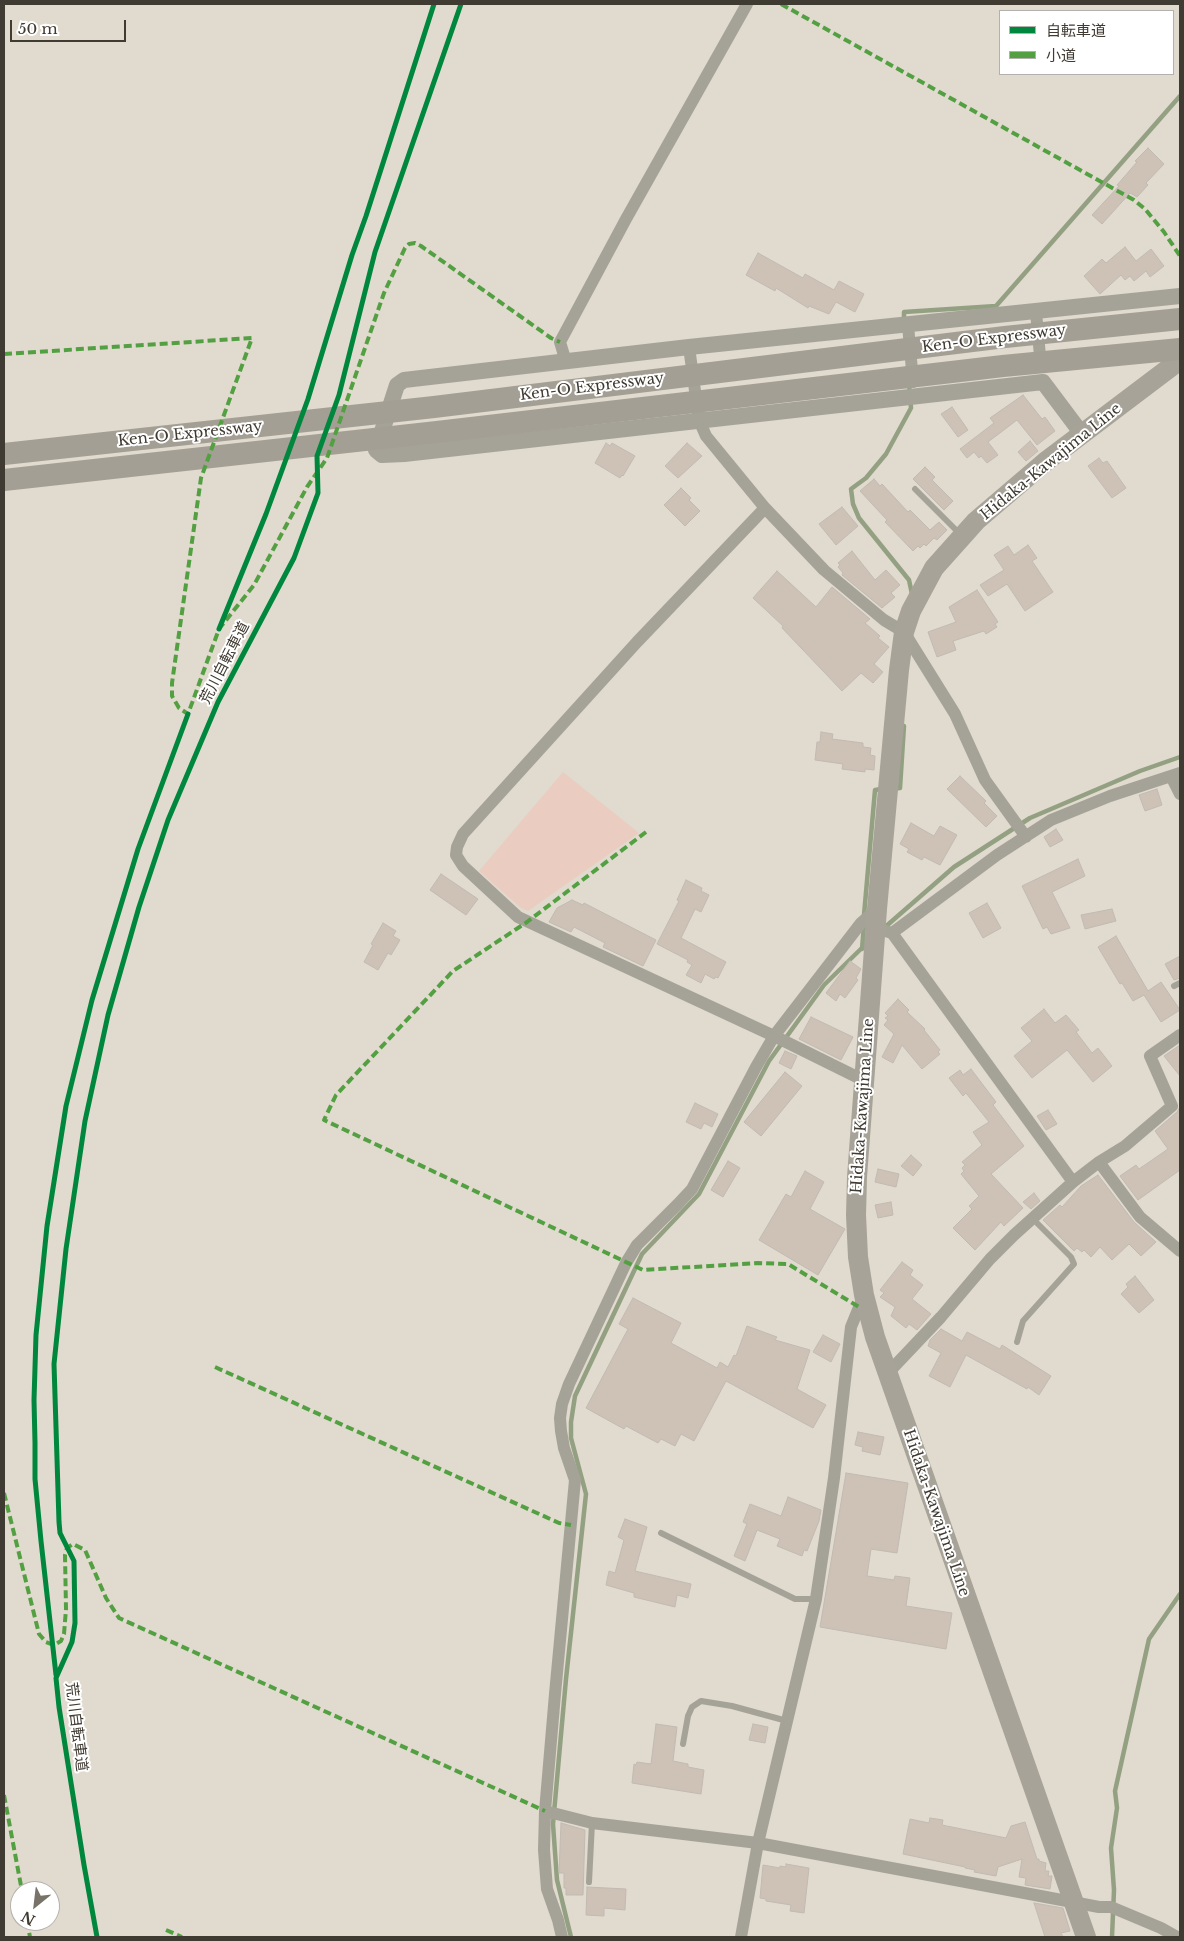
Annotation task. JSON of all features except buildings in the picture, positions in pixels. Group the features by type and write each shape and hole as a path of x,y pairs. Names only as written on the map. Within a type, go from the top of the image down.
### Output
{"highway":[{"name":"Ken-O Expressway","path":"4,454 434,407 1005,337 1180,319"},
{"name":"Ken-O Expressway","path":"4,480 1004,366 1180,349"}],"main road":[{"name":"Hidaka-Kawajima Line","path":"1086,1937 887,1374 864,1295 858,1257 856,1215 865,1081 882,923 899,670 904,632 911,611 934,568 962,536 1006,495 1082,434 1180,360"}],"street":[{"path":"566,362 560,342 631,210 747,4"},
{"path":"1043,382 404,454 382,455 376,450 397,386 404,380 689,347 908,326 1180,296"},
{"path":"1036,312 1043,382 1082,434"},
{"path":"908,326 915,397"},
{"path":"689,347 699,420 706,436 765,508 824,570 884,620 904,632 955,714 985,780 1026,837"},
{"path":"765,508 637,642 463,834 457,847 456,855 463,866 518,918 774,1036 865,1081"},
{"path":"562,1937 547,1889 544,1850 574,1480 564,1448 560,1418 562,1404 569,1384 626,1263 637,1245 692,1189 774,1036 861,923 882,923 1060,817 1110,796 1176,774 1180,794"},
{"path":"882,923 1073,1182"},
{"path":"887,1374 941,1316 990,1259 1073,1182 1099,1162 1125,1146 1172,1106 1150,1056 1180,1035"},
{"path":"1099,1162 1140,1217 1180,1251"},
{"path":"741,1937 758,1843 816,1599 834,1478 851,1327 864,1295"},
{"path":"546,1811 592,1823 758,1843 1099,1907 1111,1907 1161,1928 1177,1937"}],"lane":[{"path":"915,489 962,536"},
{"path":"1017,1342 1023,1320 1074,1264 1071,1257 1033,1219"},
{"path":"661,1533 794,1599 816,1599"},
{"path":"683,1744 692,1707 701,1701 732,1706 787,1721"},
{"path":"588,1882 592,1823"}],"shaded area":[{"path":"563,772 639,833 528,911 521,908 479,871"}],"waterway":[{"path":"904,323 904,312 996,306 1180,96"},
{"path":"909,383 911,408 886,454 866,478 851,489 853,504 859,518 909,580 912,594"},
{"path":"892,789 900,788 904,726"},
{"path":"884,928 954,867 1030,818 1140,771 1180,757"},
{"path":"864,915 875,790 882,789"},
{"path":"862,949 864,925"},
{"path":"571,1937 557,1880 553,1824 586,1494 571,1438 571,1422 575,1396 642,1254 699,1194 769,1061 824,985 867,943"},
{"path":"1112,1937 1114,1890 1111,1848 1117,1808 1115,1791 1149,1639 1180,1594"}],"marked path":[{"path":"781,4 1134,200 1145,209 1164,232 1180,256"},
{"path":"4,354 252,338 201,478 172,683 172,696 179,708 188,714 219,629 254,585 307,487 327,458 384,293 405,248 409,244 415,243 421,246 551,338 560,342"},
{"path":"646,832 527,922 453,971 336,1095 324,1120 643,1270 758,1263 788,1264 859,1307"},
{"path":"215,1367 559,1523 571,1525"},
{"path":"4,1493 39,1634 46,1642 54,1645 61,1641 64,1634 66,1609 65,1555 67,1548 73,1544 85,1550 106,1598 119,1618 545,1811"},
{"path":"4,1795 20,1881"},
{"path":"166,1930 182,1937"},
{"path":"29,1931 30,1937"}],"cycle path":[{"path":"219,629 266,514 308,399 352,255 434,4"},
{"name":"荒川自転車道","path":"97,1937 84,1865 56,1678 72,1642 75,1623 74,1561 60,1533 59,1522 54,1364 66,1249 85,1121 108,1015 139,907 168,820 218,702 294,558 318,493 317,456 339,395 375,252 461,4"},
{"name":"荒川自転車道","path":"56,1675 35,1479 34,1400 36,1335 47,1226 66,1106 92,1000 138,849 188,714"}]}
